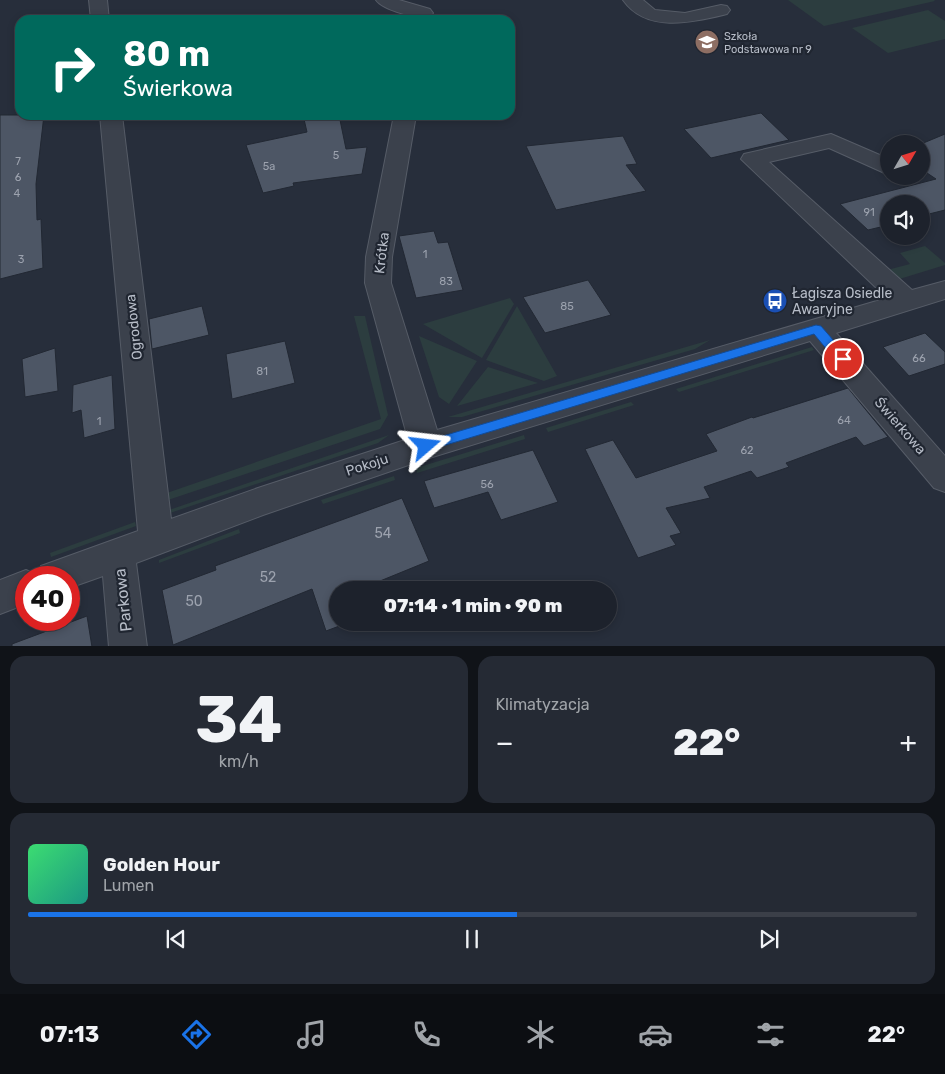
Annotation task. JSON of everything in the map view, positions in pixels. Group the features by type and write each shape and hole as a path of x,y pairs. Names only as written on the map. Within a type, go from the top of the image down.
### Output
{"street":[{"path":"98,0 100,15"},
{"path":"385,0 400,7 424,11"},
{"path":"632,0 650,15 685,18 720,10"},
{"name":"Ogrodowa","path":"112,120 156,539"},
{"name":"Krótka","path":"404,120 379,257 378,283 426,446"},
{"path":"880,164 831,141 752,159 908,302"},
{"name":"Pokoju","path":"80,568 258,502 426,446 945,290"},
{"name":"Świerkowa","path":"816,329 945,478"},
{"name":"Parkowa","path":"118,554 128,646"},
{"path":"0,597 15,591"}],"shaded area":[{"path":"788,0 934,0 935,1 824,26"},
{"path":"928,10 945,21 945,39 888,53 852,28"},
{"path":"925,246 945,265 893,281 883,274 891,269 910,264 900,253"},
{"path":"510,298 514,304 482,358 423,324"},
{"path":"517,306 557,376 544,381 486,360"},
{"path":"354,316 365,316 388,415 380,429 159,503 161,495 381,419"},
{"path":"419,336 477,361 449,404 439,397"},
{"path":"710,340 695,349 462,417 448,417"},
{"path":"812,347 814,350 679,392 676,389"},
{"path":"488,367 538,383 457,406"},
{"path":"631,402 634,405 548,432 546,428"},
{"path":"389,435 378,443 170,513 169,510"},
{"path":"524,435 525,439 417,473 416,468"},
{"path":"394,476 395,480 323,504 321,500"},
{"path":"135,522 136,526 51,557 50,553"},
{"path":"239,529 240,533 159,563 159,560"}],"building":[{"path":"761,113 789,140 711,158 684,129"},
{"path":"0,115 15,115 15,120 43,120 36,184 37,220 41,219 43,268 0,279"},
{"path":"304,120 340,120 346,149 367,147 362,174 293,183 294,186 263,193 246,145 307,132"},
{"path":"945,134 945,210 930,214 930,195 880,195 880,227 868,230 840,204 913,185 930,185 930,181 936,179 930,175 930,140"},
{"path":"623,136 637,164 626,165 646,191 556,210 526,146"},
{"path":"434,231 438,243 448,242 463,290 416,298 399,236"},
{"path":"588,280 611,315 545,333 523,297"},
{"path":"202,306 209,335 152,349 149,319"},
{"path":"925,333 945,352 945,364 909,376 883,347"},
{"path":"285,341 295,383 232,399 226,354"},
{"path":"55,348 58,391 25,397 22,359"},
{"path":"112,375 115,429 84,438 81,410 72,413 73,385"},
{"path":"848,388 888,437 864,446 856,437 786,463 789,467 757,478 751,471 704,487 710,498 666,508 681,533 670,536 676,545 638,558 585,449 613,440 636,478 717,451 706,434 752,417"},
{"path":"533,450 558,502 501,520 488,492 434,508 424,481"},
{"path":"402,498 429,561 380,581 329,581 329,630 326,631 312,589 173,645 162,590 216,570 215,566"},
{"path":"87,616 92,646 12,646 12,644 47,631 80,631 80,619"}],"place":[{"name":"Szkoła Podstawowa nr 9","path":"707,42"},
{"name":"Łagisza Osiedle Awaryjne","path":"775,301"}],"route":[{"path":"426,446 816,329 843,359"}]}
